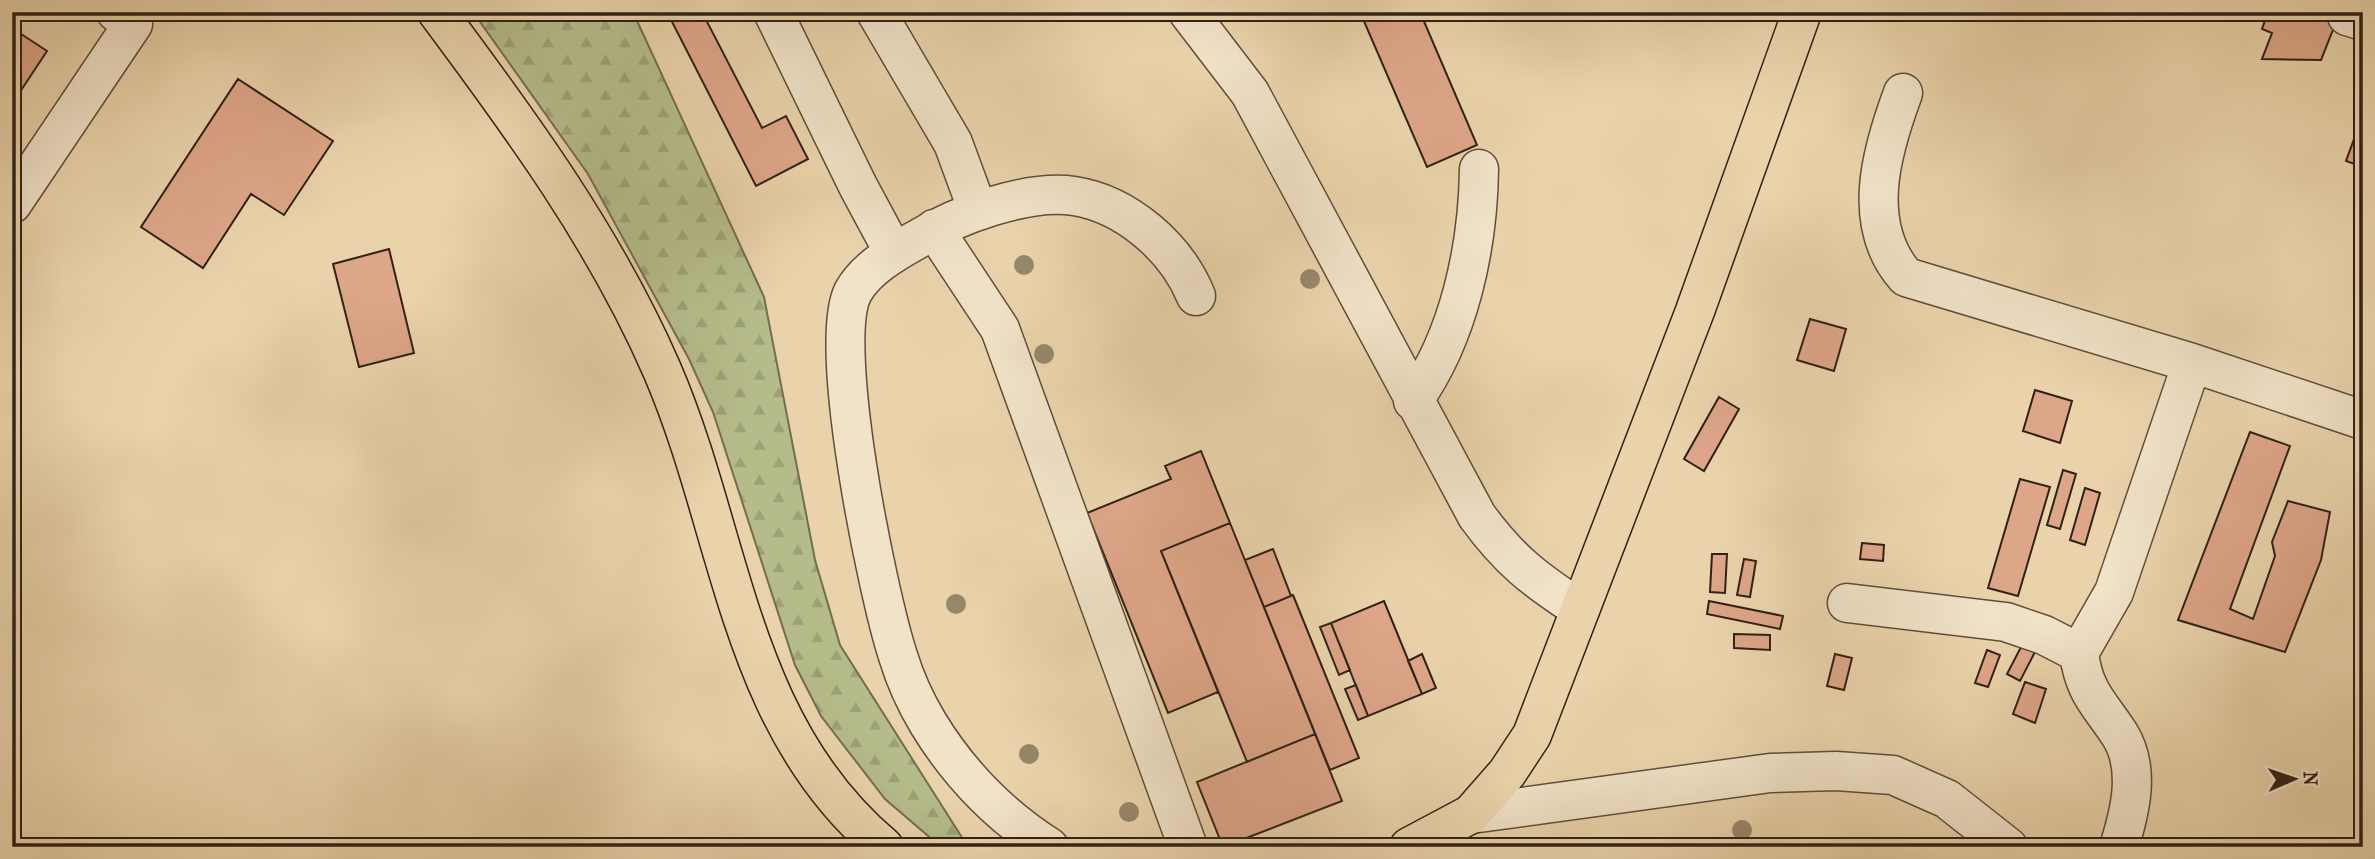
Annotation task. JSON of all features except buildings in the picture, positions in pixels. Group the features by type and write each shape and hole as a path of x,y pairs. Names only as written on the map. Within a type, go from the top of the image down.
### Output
{"main road":[{"path":"437,12 564,188 611,264 663,372 751,642 772,696 793,740 818,779 851,819 884,847"},
{"path":"1409,847 1471,814 1507,774 1532,735 1695,311 1802,12"}],"street":[{"path":"12,204 133,24 116,12"},
{"path":"774,12 858,186 894,253"},
{"path":"876,12 953,143 978,211"},
{"path":"1188,12 1250,93"},
{"path":"1218,12 1250,93 1477,516 1498,545 1530,577 1580,610"},
{"path":"1903,93 1884,153 1878,192 1883,240 1892,262 1906,277 2192,363 2363,420"},
{"path":"1413,401 1434,372 1471,254 1479,204 1479,169"},
{"path":"1049,847 1000,813 968,779 929,724 898,657 864,506 849,398 846,338 852,293 863,278 894,253 934,229 978,211 1034,198 1072,195 1105,204 1134,220 1156,239 1186,278 1196,296"},
{"path":"934,229 1000,329 1188,847"},
{"path":"2119,847 2131,802 2132,779 2128,755 2120,736 2092,699 2082,676 2079,653 2115,592 2192,363"},
{"path":"1846,603 2006,622 2044,635 2079,653"},
{"path":"1471,814 1770,773 1836,771 1893,775 1947,799 2008,847"}],"green space":[{"path":"473,12 633,12 764,297 815,560 840,645 968,847 941,847 885,799 821,716 795,665 713,412 689,359 588,174"}]}
